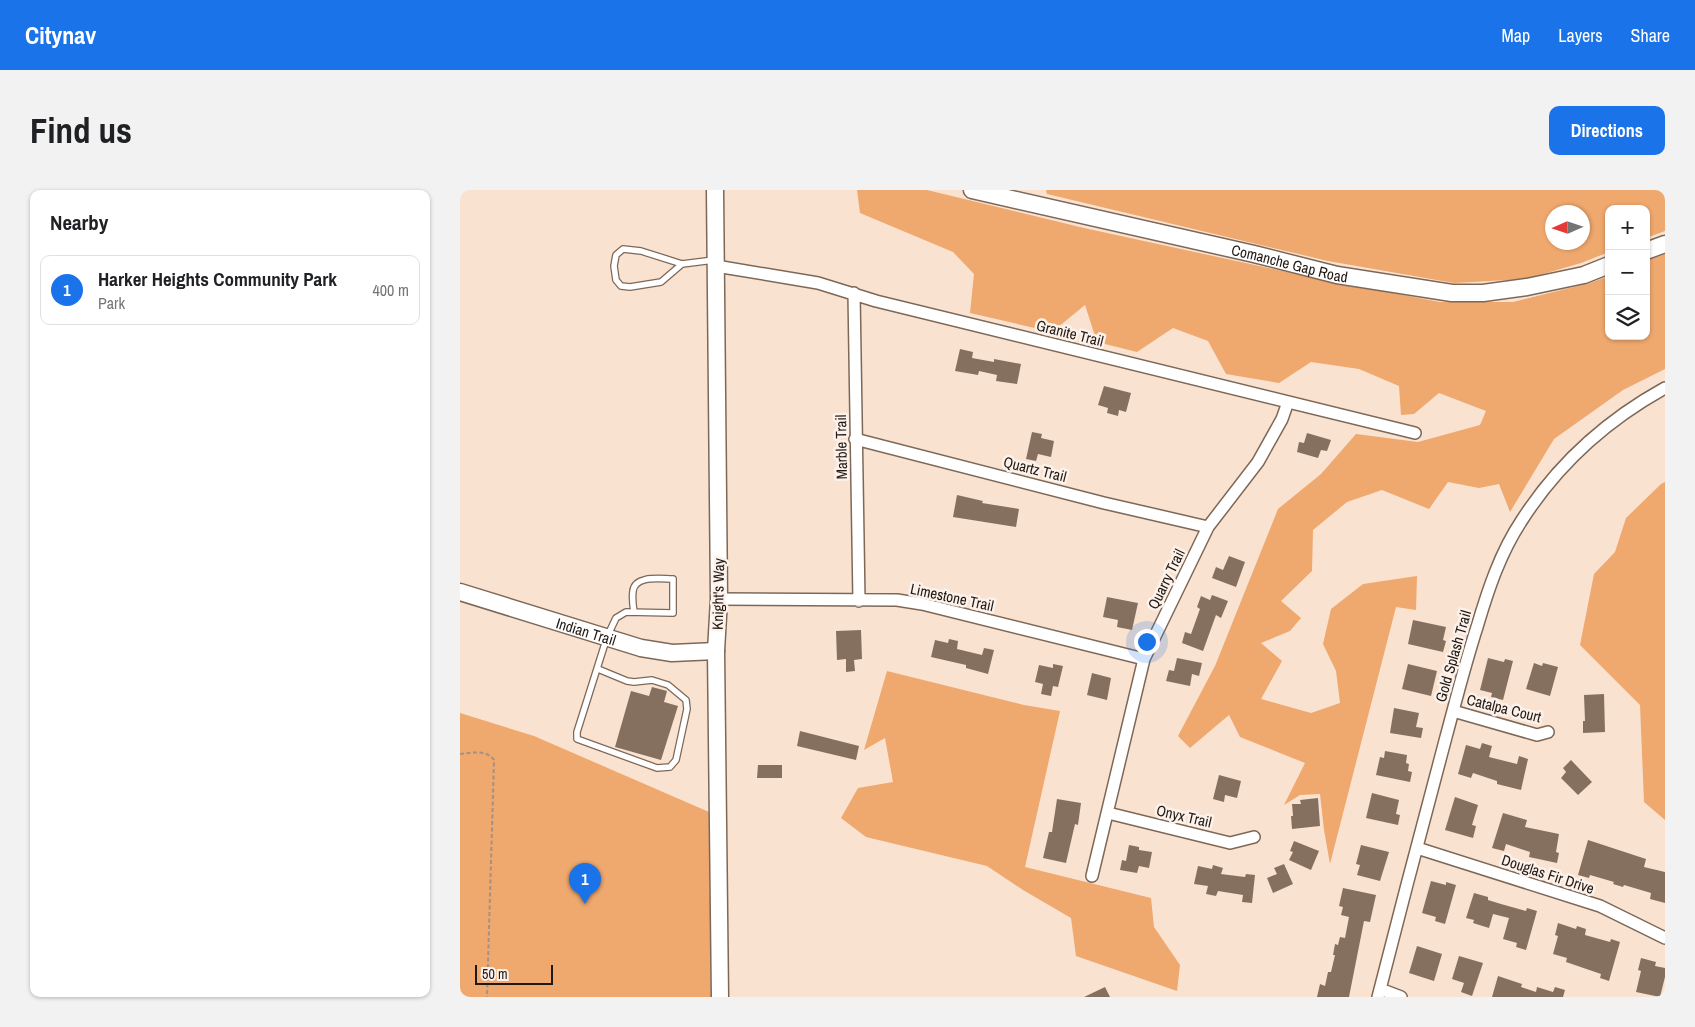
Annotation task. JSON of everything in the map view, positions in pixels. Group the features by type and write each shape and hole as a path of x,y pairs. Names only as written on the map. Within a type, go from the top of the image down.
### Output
{"street":[{"name":"Knight's Way","path":"715,190 719,599 716,651 720,997"},
{"name":"Comanche Gap Road","path":"972,190 1254,254 1337,275 1452,292 1483,293 1527,287 1584,275 1605,267"},
{"path":"1649,250 1665,244"},
{"name":"Granite Trail","path":"716,263 818,283 876,301 1415,433"},
{"name":"Marble Trail","path":"854,293 859,601"},
{"name":"Gold Splash Trail","path":"1379,993 1453,711 1491,581 1521,520 1582,446 1640,402 1665,388"},
{"name":"Quarry Trail","path":"1092,876 1144,659 1208,527 1258,462 1279,425 1288,402"},
{"name":"Quartz Trail","path":"855,439 1208,527"},
{"name":"Indian Trail","path":"460,592 641,648 672,653 716,651"},
{"name":"Limestone Trail","path":"719,599 897,600 922,604 1144,659"},
{"name":"Catalpa Court","path":"1453,711 1537,735 1548,732"},
{"name":"Onyx Trail","path":"1108,813 1230,842 1254,837"},
{"name":"Douglas Fir Drive","path":"1417,848 1600,906 1665,938"},
{"path":"1379,993 1401,997"}],"lane":[{"path":"682,264 661,282 630,287 621,286 616,280 614,266 616,255 624,249 682,264 716,263"},
{"path":"598,669 627,681 652,680 668,685 686,700 688,709 676,760 670,767 657,768 577,739 577,732 607,637 616,618 626,612 673,613 673,579 640,581 635,584 633,591 634,612"}],"path":[{"path":"460,754 481,752 490,755 494,760 487,997"}],"shaded area":[{"path":"857,190 927,190 1084,228 1324,280 1440,302 1513,302 1605,277 1605,340 1650,340 1650,260 1665,254 1665,369 1623,390 1554,439 1510,512 1499,484 1479,488 1448,482 1429,509 1382,490 1347,502 1313,530 1312,571 1281,601 1301,618 1290,631 1261,643 1282,661 1261,699 1311,713 1340,703 1336,671 1323,644 1331,609 1363,584 1417,576 1416,610 1396,607 1330,864 1320,794 1300,795 1284,805 1305,763 1240,737 1229,715 1190,748 1178,736 1215,666 1278,509 1321,474 1356,434 1418,442 1480,425 1486,411 1439,393 1414,414 1401,415 1399,386 1359,369 1311,362 1279,383 1226,374 1208,341 1173,328 1137,352 1097,342 1085,305 1052,332 970,313 974,274 953,252 860,213"},
{"path":"1046,190 1665,190 1665,231 1650,237 1650,205 1605,205 1605,254 1581,263 1526,279 1454,283 1328,261 1047,194"},
{"path":"1665,482 1665,820 1644,802 1640,705 1580,645 1594,574 1615,552 1626,518"},
{"path":"887,671 1024,705 1060,711 1025,867 1151,898 1154,927 1180,965 1177,991 1076,956 1071,918 987,866 866,837 841,818 858,788 893,782 885,738 864,750"},
{"path":"460,713 534,736 709,812 711,997 460,997"}],"building":[{"path":"960,349 973,352 972,358 994,362 994,359 1021,364 1017,384 996,381 997,375 979,371 978,375 955,371"},
{"path":"1104,386 1131,393 1126,412 1119,410 1118,416 1107,413 1108,408 1098,405"},
{"path":"1032,432 1042,434 1041,438 1054,441 1051,457 1038,454 1036,461 1026,459"},
{"path":"1307,433 1331,440 1327,451 1321,450 1318,458 1297,452 1299,442 1304,443"},
{"path":"957,495 983,501 982,503 1019,509 1016,527 953,517"},
{"path":"1229,556 1245,562 1236,587 1212,578 1216,567 1223,570"},
{"path":"1212,595 1228,601 1221,618 1216,615 1203,651 1182,643 1185,632 1191,634 1200,609 1197,607 1201,596 1210,600"},
{"path":"1107,597 1138,603 1132,630 1117,627 1118,620 1103,617"},
{"path":"1413,620 1446,627 1443,640 1446,641 1443,652 1408,644"},
{"path":"861,630 862,659 854,660 855,671 846,672 846,659 837,660 836,631"},
{"path":"949,639 958,641 957,649 982,655 984,648 994,650 988,674 966,668 966,665 931,657 935,640 948,643"},
{"path":"1177,658 1202,663 1199,676 1192,674 1190,686 1166,681 1169,670 1174,671"},
{"path":"1488,658 1504,662 1505,659 1513,661 1503,700 1491,697 1492,693 1480,690"},
{"path":"1534,663 1542,666 1543,663 1558,667 1550,696 1526,689"},
{"path":"1053,664 1063,666 1058,687 1053,686 1051,696 1041,694 1043,684 1035,682 1039,665 1053,668"},
{"path":"1408,664 1437,671 1431,696 1402,689"},
{"path":"1092,673 1111,678 1107,700 1087,695"},
{"path":"652,687 667,691 664,702 678,706 661,760 615,747 631,691 649,696"},
{"path":"1604,694 1605,732 1583,733 1583,721 1585,721 1584,695"},
{"path":"1394,708 1419,713 1416,727 1423,728 1421,738 1390,733"},
{"path":"800,731 859,746 856,760 797,746"},
{"path":"1482,743 1492,746 1489,757 1517,764 1519,756 1528,759 1521,790 1497,784 1497,781 1473,773 1471,778 1458,774 1466,745 1480,749"},
{"path":"1385,751 1407,755 1408,771 1412,772 1410,782 1376,775 1380,757 1384,758"},
{"path":"1571,760 1592,782 1578,795 1561,778 1566,772 1563,768"},
{"path":"758,765 782,765 782,778 757,778"},
{"path":"1219,775 1241,781 1237,798 1225,795 1224,802 1213,799"},
{"path":"1372,793 1399,800 1396,814 1400,815 1398,825 1366,818"},
{"path":"1455,797 1478,805 1472,825 1476,826 1473,838 1445,830"},
{"path":"1318,798 1320,826 1292,829 1292,804 1301,804 1300,800"},
{"path":"1057,799 1081,803 1078,825 1075,824 1066,863 1043,858 1049,832 1052,832"},
{"path":"1503,813 1527,820 1525,827 1559,834 1556,852 1559,853 1557,863 1529,857 1530,852 1506,844 1504,851 1492,848"},
{"path":"1588,840 1646,859 1644,867 1665,872 1665,903 1650,899 1651,893 1624,885 1623,887 1613,884 1614,882 1590,875 1589,878 1578,875"},
{"path":"1294,841 1319,851 1311,870 1289,860 1293,852 1290,851"},
{"path":"1129,845 1139,847 1139,850 1152,852 1149,868 1139,866 1137,873 1120,870 1122,860 1126,861"},
{"path":"1361,845 1389,852 1380,881 1357,875 1360,865 1356,864"},
{"path":"1284,864 1293,884 1273,893 1267,878 1277,874 1274,868"},
{"path":"1213,865 1223,868 1221,874 1245,877 1246,874 1255,875 1252,903 1242,902 1243,895 1218,891 1216,896 1206,894 1208,886 1194,884 1198,866 1212,869"},
{"path":"1431,881 1446,885 1446,882 1456,885 1445,924 1435,921 1436,917 1422,913"},
{"path":"1343,888 1376,895 1370,922 1364,921 1349,997 1317,997 1320,984 1325,986 1328,972 1331,972 1335,955 1333,955 1335,944 1338,945 1340,937 1345,938 1349,917 1341,915 1343,907 1339,906"},
{"path":"1474,893 1488,897 1488,900 1501,904 1526,911 1527,908 1537,911 1526,950 1516,947 1517,943 1503,939 1509,918 1493,914 1489,928 1473,923 1474,920 1466,918"},
{"path":"1558,923 1576,929 1577,926 1586,929 1585,935 1610,942 1611,939 1620,942 1609,981 1600,978 1601,974 1566,962 1567,958 1553,954 1558,936 1555,935"},
{"path":"1417,946 1442,954 1434,981 1409,973"},
{"path":"1459,956 1483,963 1472,996 1461,992 1464,983 1452,979"},
{"path":"1641,958 1656,962 1655,966 1665,968 1665,977 1660,997 1636,992 1641,971 1638,970"},
{"path":"1498,976 1522,984 1521,987 1536,992 1537,987 1553,992 1555,987 1565,990 1563,997 1492,997"},
{"path":"1105,987 1110,997 1084,997"}],"place":[{"name":"Harker Heights Community Park","path":"585,904"}]}
